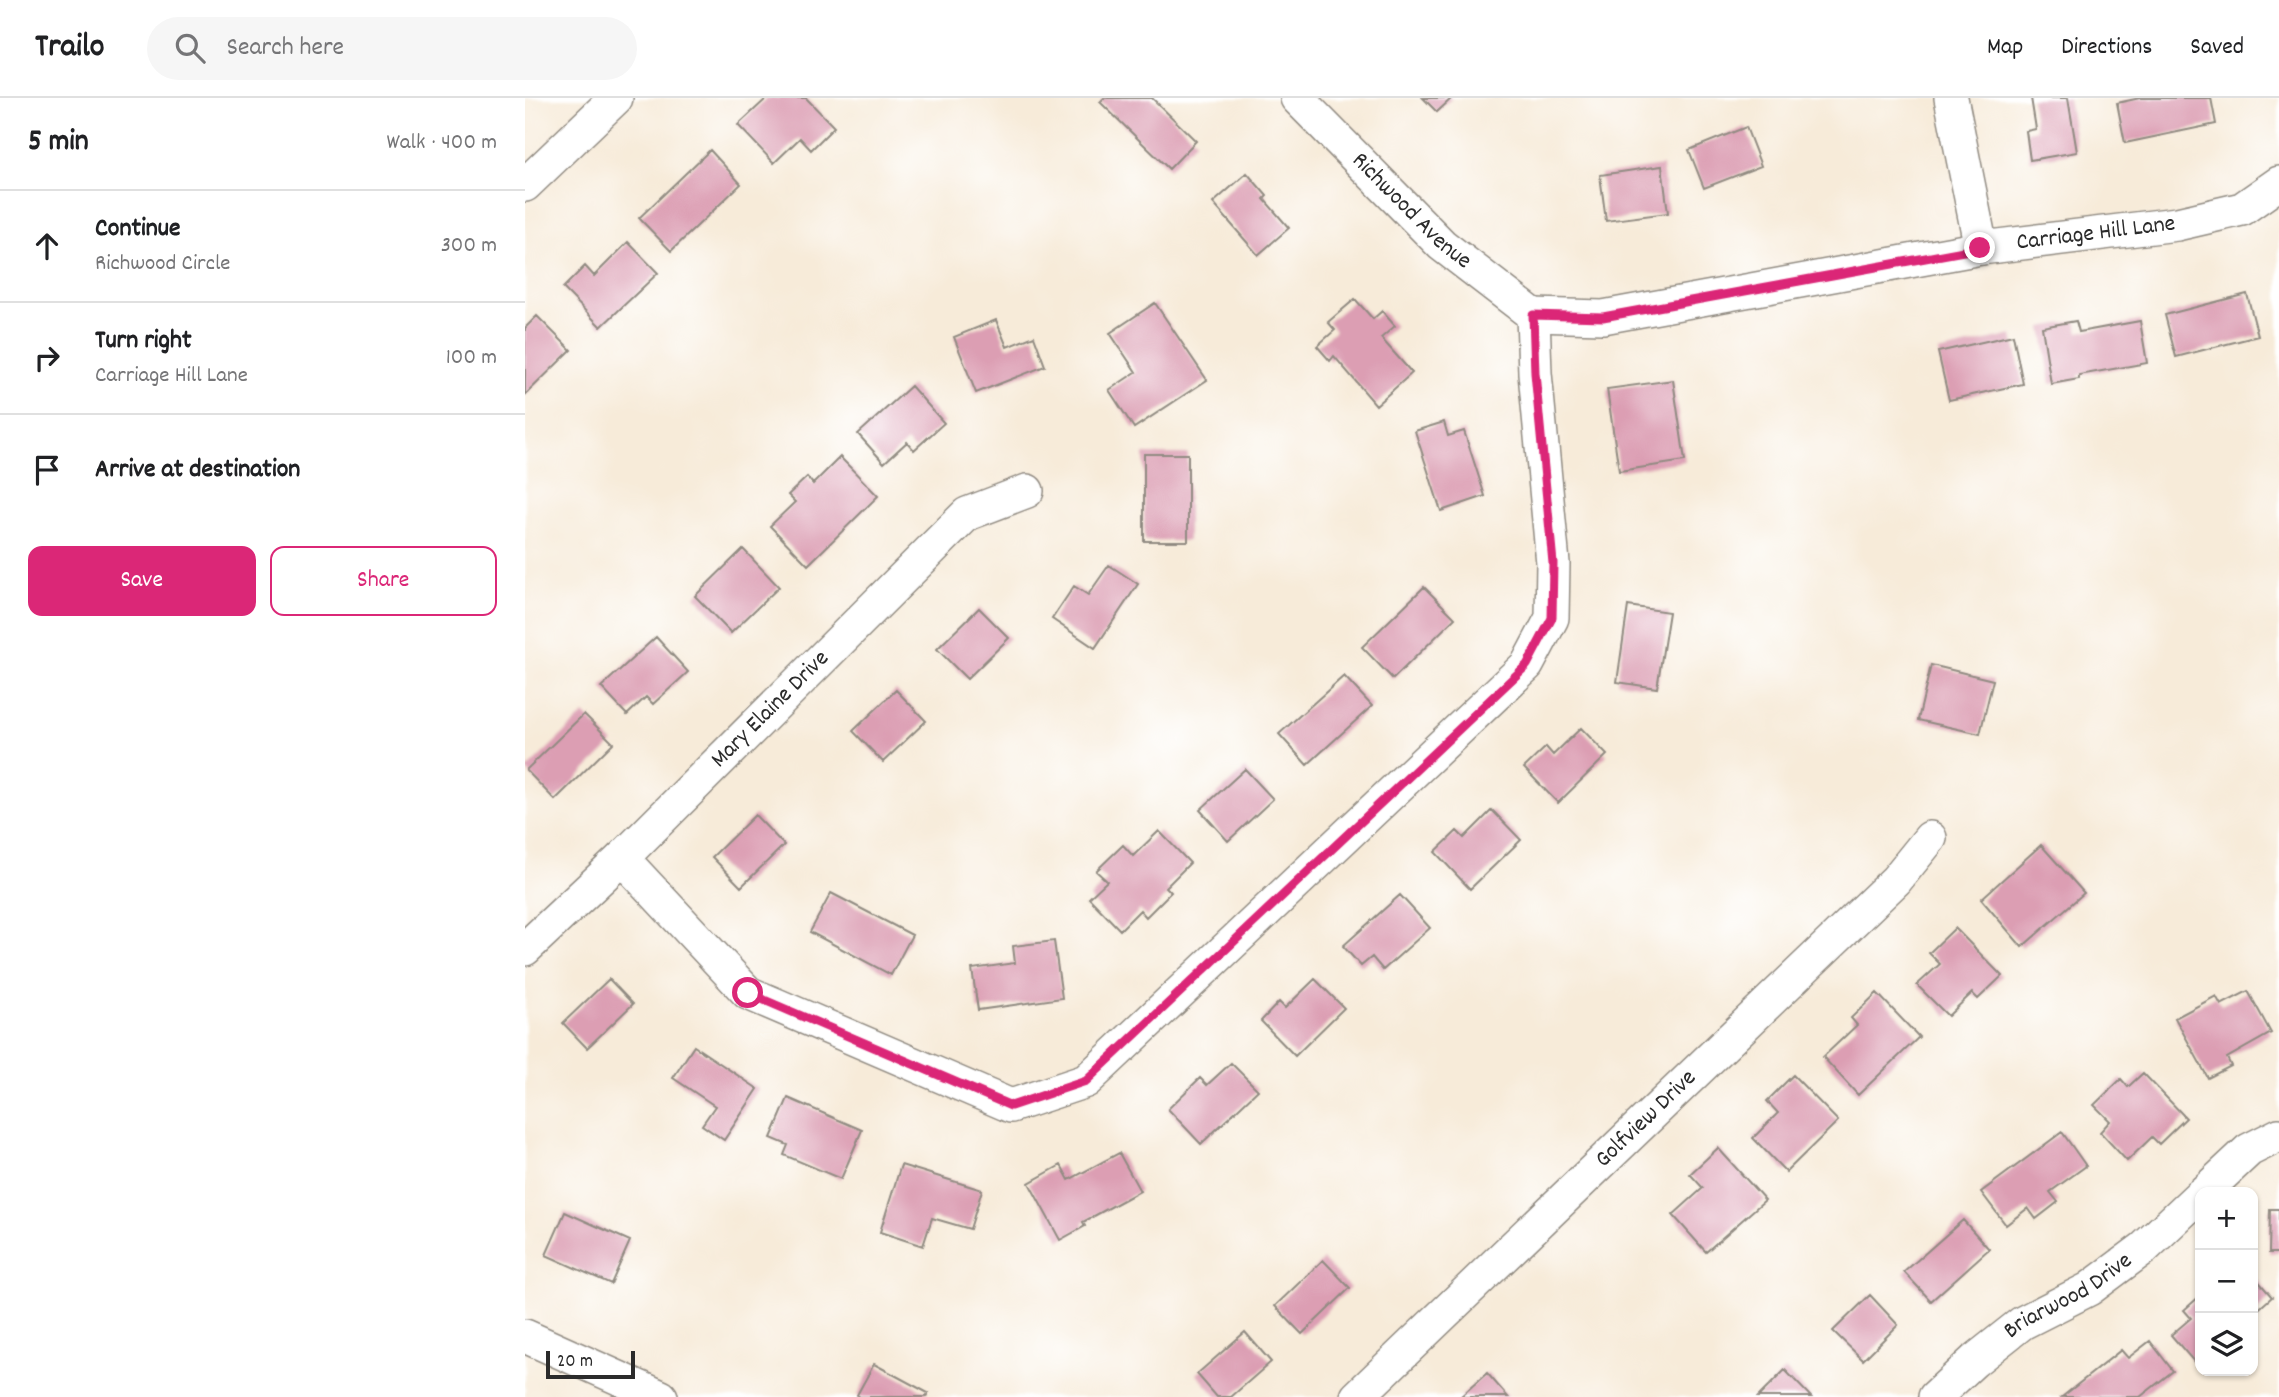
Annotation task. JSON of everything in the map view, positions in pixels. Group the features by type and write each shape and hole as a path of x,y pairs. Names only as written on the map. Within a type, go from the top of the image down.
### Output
{"street":[{"path":"525,185 616,98"},
{"name":"Richwood Avenue","path":"1297,98 1442,245 1533,315"},
{"path":"1951,98 1980,248"},
{"name":"Carriage Hill Lane","path":"1533,315 1603,317 1980,248 2177,224 2242,209 2279,183"},
{"path":"622,858 748,993 1011,1106 1086,1081 1527,665 1552,618 1553,563 1535,373 1533,315"},
{"name":"Mary Elaine Drive","path":"525,949 622,858 967,514 1027,491"},
{"name":"Golfview Drive","path":"1357,1397 1896,880 1930,838"},
{"name":"Briarwood Drive","path":"2209,1187 2249,1150 2279,1135"},
{"name":"Briarwood Drive","path":"1935,1397 2022,1323 2089,1289 2144,1248 2195,1201"},
{"path":"525,1336 661,1397"}],"building":[{"path":"767,98 806,98 834,127 811,150 800,138 774,163 738,125"},
{"path":"1104,98 1152,98 1196,141 1169,169 1100,102"},
{"path":"1423,98 1452,98 1437,112"},
{"path":"2031,98 2068,98 2077,152 2030,160 2026,131 2036,129"},
{"path":"2140,98 2211,98 2216,124 2125,143 2117,103"},
{"path":"1746,127 1761,166 1704,188 1689,150"},
{"path":"710,150 741,184 671,251 639,218"},
{"path":"1662,166 1668,213 1606,221 1600,175"},
{"path":"1247,173 1267,196 1264,199 1289,228 1258,255 1213,203"},
{"path":"628,242 658,273 601,327 563,288 585,266 594,276"},
{"path":"2247,294 2258,336 2176,357 2165,315"},
{"path":"1355,299 1373,319 1382,311 1395,326 1381,338 1412,373 1376,405 1334,356 1330,361 1317,346 1335,330 1328,322"},
{"path":"1155,303 1207,380 1134,428 1109,390 1136,372 1110,333"},
{"path":"537,316 571,350 525,395 525,328"},
{"path":"996,320 1007,347 1034,336 1045,366 976,393 954,337"},
{"path":"2076,321 2079,332 2140,321 2147,363 2079,375 2079,379 2051,384 2042,327"},
{"path":"2013,335 2023,384 1949,400 1938,352"},
{"path":"1673,380 1685,461 1619,471 1607,389"},
{"path":"911,386 944,423 914,450 907,442 884,463 858,434"},
{"path":"1444,422 1448,436 1464,431 1485,496 1441,511 1415,431"},
{"path":"1144,454 1188,454 1188,541 1144,541"},
{"path":"840,457 878,496 808,565 770,526 795,502 788,495 807,477 813,484"},
{"path":"743,549 779,587 731,633 695,596"},
{"path":"1109,565 1138,584 1095,648 1052,619 1074,586 1088,595"},
{"path":"1424,587 1455,618 1393,679 1362,647"},
{"path":"1628,606 1669,612 1657,688 1617,682"},
{"path":"979,608 1009,638 967,679 937,649"},
{"path":"656,637 688,672 653,704 646,697 627,715 601,687"},
{"path":"1931,665 1993,680 1980,734 1918,720"},
{"path":"1344,676 1372,706 1307,765 1279,734"},
{"path":"896,690 926,721 883,762 853,731"},
{"path":"584,714 613,743 555,800 526,770"},
{"path":"1581,728 1607,755 1558,803 1524,768 1546,747 1553,755"},
{"path":"1245,769 1273,799 1228,841 1200,810"},
{"path":"1492,810 1521,840 1470,889 1435,852 1457,831 1464,838"},
{"path":"755,815 784,845 741,887 712,857"},
{"path":"1159,831 1190,863 1166,887 1171,892 1146,917 1140,910 1120,930 1089,898 1107,881 1096,871 1123,845 1133,856"},
{"path":"2041,845 2084,893 2022,947 1981,899"},
{"path":"831,893 912,935 891,975 810,932"},
{"path":"1400,895 1430,928 1383,970 1372,957 1361,966 1343,946"},
{"path":"1955,928 2002,976 1978,999 1972,993 1948,1016 1917,985 1940,964 1929,953"},
{"path":"1054,941 1062,998 978,1010 972,969 1015,963 1013,946"},
{"path":"609,979 633,1004 587,1048 563,1023"},
{"path":"1315,979 1344,1008 1295,1056 1261,1021 1279,1002 1285,1008"},
{"path":"2248,991 2271,1033 2227,1058 2231,1066 2208,1078 2175,1018 2216,996 2221,1005"},
{"path":"1877,993 1919,1037 1858,1095 1823,1057 1857,1025 1851,1018"},
{"path":"694,1046 758,1089 724,1140 702,1125 715,1106 673,1078"},
{"path":"1231,1063 1258,1090 1201,1144 1168,1109 1200,1078 1207,1085"},
{"path":"2143,1073 2186,1118 2159,1144 2152,1137 2127,1161 2100,1132 2110,1121 2094,1105 2121,1079 2128,1087"},
{"path":"1793,1075 1838,1121 1786,1172 1753,1138 1778,1113 1767,1101"},
{"path":"788,1098 862,1130 841,1179 784,1155 788,1145 771,1138"},
{"path":"2062,1132 2086,1166 2050,1192 2058,1202 2036,1219 2028,1208 2006,1225 1981,1192"},
{"path":"1718,1148 1765,1200 1706,1252 1673,1215 1703,1188 1690,1174"},
{"path":"1119,1153 1140,1191 1083,1222 1085,1226 1060,1240 1029,1183 1061,1165 1069,1180"},
{"path":"901,1165 982,1190 970,1229 932,1218 923,1246 880,1232"},
{"path":"2270,1209 2279,1209 2279,1253 2269,1253"},
{"path":"565,1212 630,1241 611,1284 546,1255"},
{"path":"1963,1220 1989,1249 1931,1301 1904,1272"},
{"path":"1323,1260 1350,1288 1302,1334 1275,1306"},
{"path":"2258,1281 2272,1297 2258,1310"},
{"path":"1870,1295 1898,1325 1863,1360 1833,1331"},
{"path":"2195,1300 2195,1363 2171,1335 2191,1318 2184,1310"},
{"path":"1245,1332 1271,1362 1231,1397 1217,1397 1197,1374"},
{"path":"2150,1341 2173,1371 2140,1397 2062,1397 2121,1350 2128,1358"},
{"path":"874,1364 928,1393 926,1397 860,1397 857,1395"},
{"path":"1785,1370 1811,1397 1758,1397"},
{"path":"1487,1373 1508,1397 1460,1397"}],"route":[{"path":"748,993 1011,1106 1086,1081 1527,665 1552,618 1553,563 1535,373 1533,315 1603,317 1980,248"}]}
